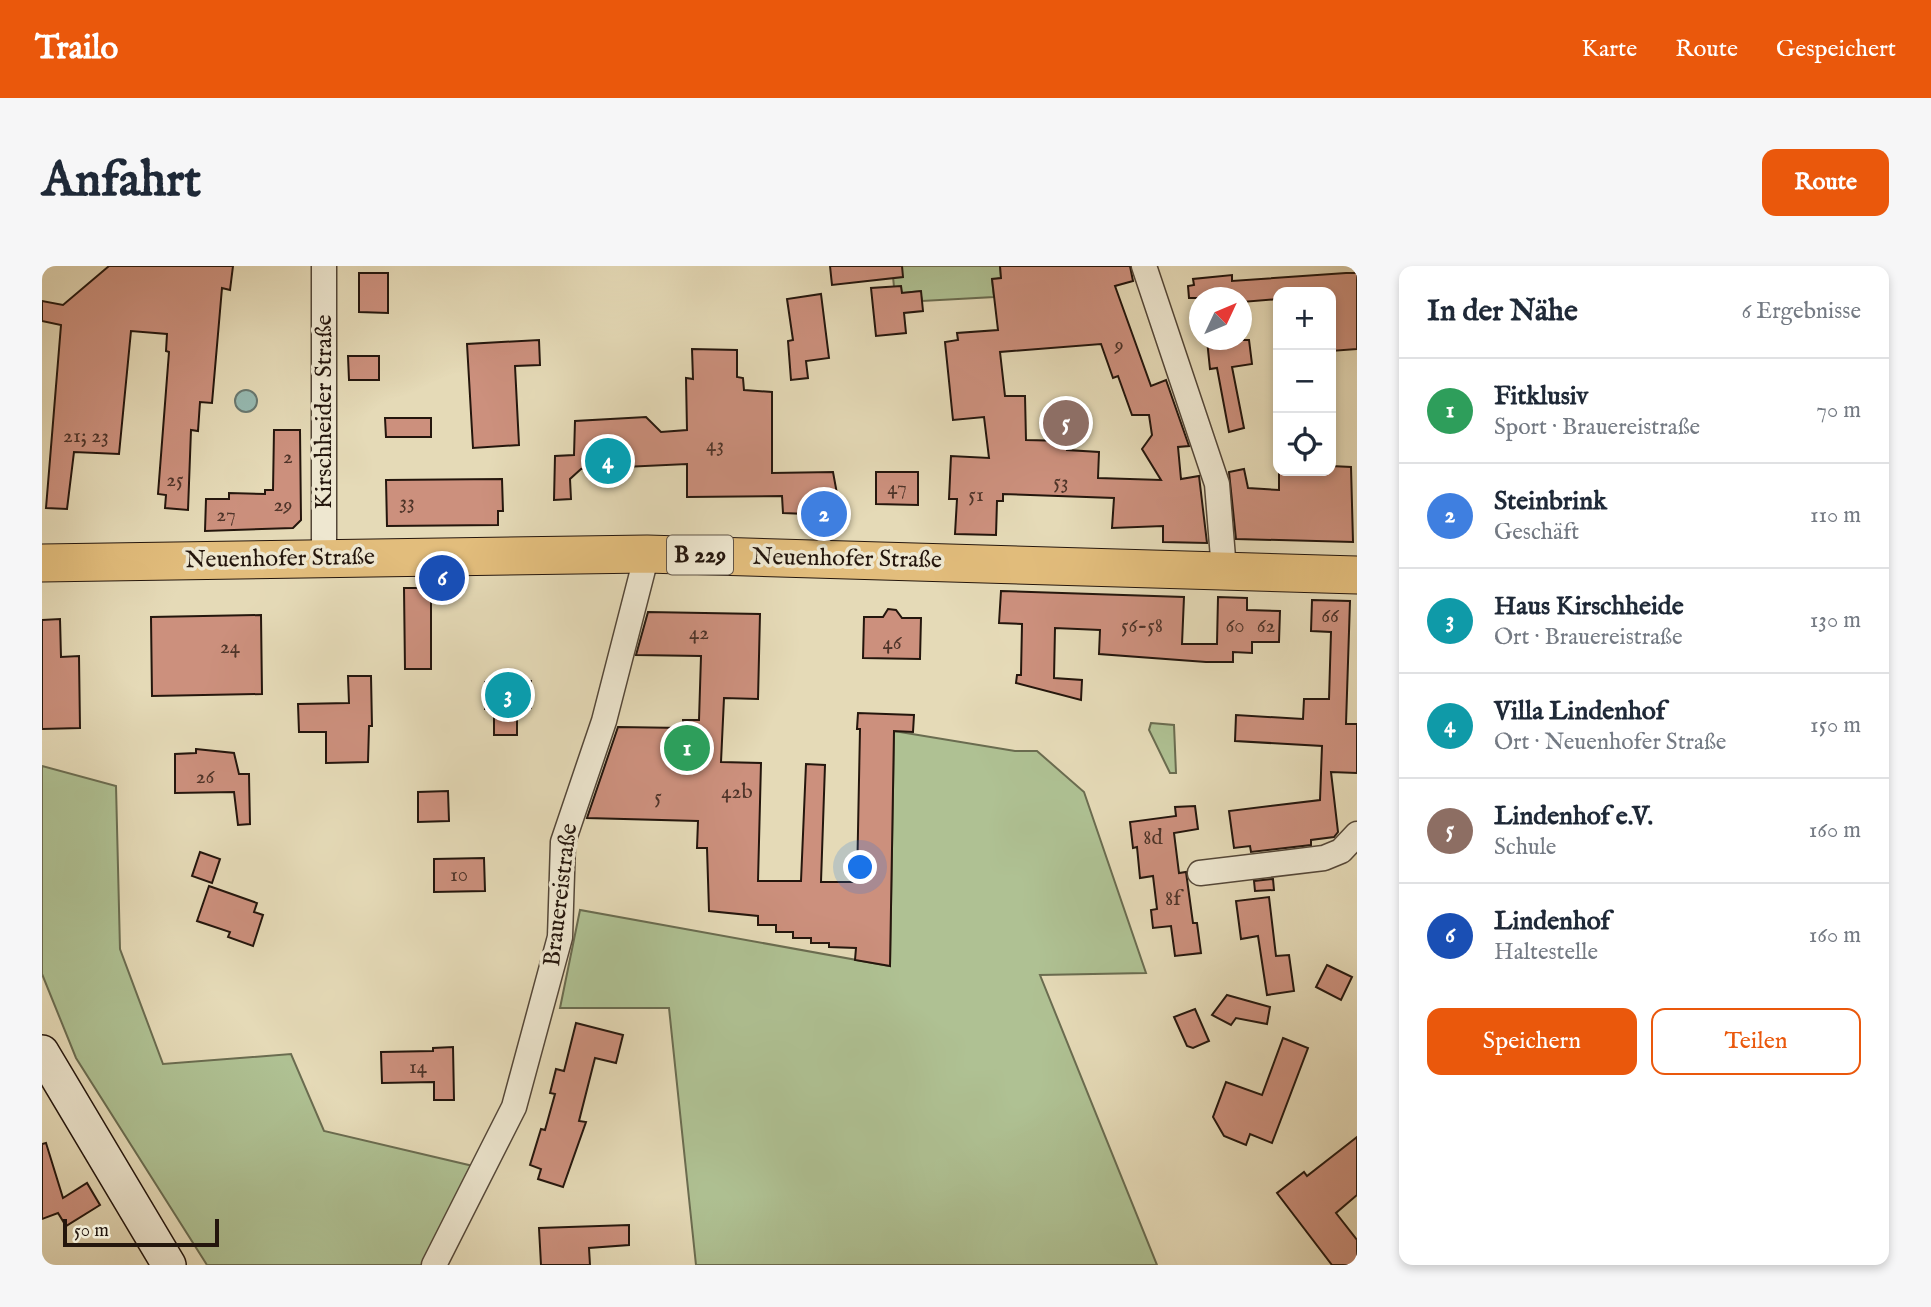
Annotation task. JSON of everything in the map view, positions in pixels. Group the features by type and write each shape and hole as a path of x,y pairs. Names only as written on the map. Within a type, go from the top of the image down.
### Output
{"main road":[{"name":"Neuenhofer Straße","path":"42,563 647,554 1357,575"},
{"path":"44,1061 169,1265"}],"street":[{"name":"Kirschheider Straße","path":"324,266 324,559"},
{"path":"1144,266 1217,484 1224,570"},
{"name":"Brauereistraße","path":"434,1265 514,1107 560,937 563,842 604,721 647,554"},
{"path":"1200,873 1324,858 1341,851 1357,834"}],"green space":[{"path":"892,266 1000,266 1001,278 992,280 994,297 922,301 920,291 902,293 894,287"},
{"path":"1151,723 1174,725 1176,773 1170,773 1149,730"},
{"path":"894,731 1015,751 1037,751 1084,792 1146,973 1040,975 1157,1265 696,1265 669,1008 560,1008 580,910 890,966"},
{"path":"42,766 116,786 120,949 163,1064 291,1054 324,1131 473,1166 423,1265 207,1265 76,1058 42,974"}],"water":[{"path":"242,390 250,390 257,397 257,405 250,412 242,412 235,405 235,397"}],"building":[{"path":"109,266 233,266 230,290 222,288 212,403 200,402 198,431 191,430 188,510 165,508 166,495 158,494 169,352 166,351 167,334 131,331 119,454 74,452 67,509 46,508 61,325 42,321 42,301 63,305"},
{"path":"830,266 902,266 903,277 832,285"},
{"path":"1000,266 1130,266 1133,281 1115,286 1151,386 1166,380 1189,446 1178,447 1181,479 1199,476 1207,543 1163,542 1163,526 1112,528 1114,498 1003,494 1003,501 997,501 996,535 955,534 957,499 949,499 951,456 989,458 984,417 953,420 945,342 958,340 957,333 998,330 992,279 1001,278","holes":["1101,344 1113,378 1118,376 1132,415 1149,415 1152,435 1142,449 1161,480 1098,478 1099,452 1067,450 1068,441 1026,440 1025,396 1005,396 1000,352"]},
{"path":"359,273 388,273 388,313 359,312"},
{"path":"1357,273 1357,349 1336,351 1336,287 1273,287 1273,299 1252,301 1252,287 1189,287 1189,298 1188,286 1194,285 1193,279 1232,275 1232,281"},
{"path":"901,286 902,293 921,291 923,311 904,313 906,333 876,336 871,288"},
{"path":"821,294 829,358 806,361 808,378 791,380 788,341 793,340 787,299"},
{"path":"539,340 540,365 515,366 519,445 473,448 467,344"},
{"path":"692,349 737,350 737,377 743,378 744,390 772,392 772,473 833,472 840,510 835,522 819,526 807,514 783,513 782,496 687,497 687,464 581,469 570,479 571,499 554,500 555,456 574,455 575,421 646,417 661,432 687,430 686,378 693,379"},
{"path":"1208,350 1250,350 1252,364 1232,367 1244,428 1229,432 1217,368 1210,369"},
{"path":"348,356 379,356 379,380 349,380"},
{"path":"385,418 431,418 431,437 386,437"},
{"path":"274,430 300,430 301,520 293,528 205,531 206,499 229,499 229,493 265,494 265,490 273,490"},
{"path":"1336,466 1351,467 1353,542 1236,539 1229,472 1244,469 1248,488 1279,490 1279,476 1336,476"},
{"path":"876,472 918,472 918,505 876,504"},
{"path":"502,479 503,511 498,511 498,525 387,526 386,480"},
{"path":"404,588 431,588 431,669 405,669"},
{"path":"1001,591 1184,597 1182,644 1217,644 1218,597 1247,598 1247,610 1280,611 1279,642 1252,642 1252,653 1233,652 1233,662 1206,662 1099,654 1100,630 1055,628 1054,678 1082,680 1081,700 1016,683 1017,675 1021,675 1022,624 999,623"},
{"path":"1312,600 1350,601 1346,724 1357,724 1357,773 1331,772 1338,832 1334,837 1311,840 1311,845 1251,852 1250,846 1234,848 1229,811 1320,800 1322,746 1235,741 1236,715 1303,719 1304,699 1329,699 1331,632 1311,631"},
{"path":"888,609 896,610 902,618 921,618 920,659 863,658 864,617 883,617"},
{"path":"648,612 760,614 758,699 724,698 721,762 761,763 758,881 801,881 806,764 825,765 821,882 857,882 858,713 914,715 913,732 894,731 890,966 855,960 856,948 829,947 829,943 811,943 811,938 793,938 793,932 776,932 776,925 758,925 758,916 709,911 707,848 697,848 698,821 587,818 618,727 683,728 683,720 699,720 701,656 636,655"},
{"path":"261,615 262,694 152,696 151,617"},
{"path":"60,619 61,657 79,656 80,728 42,729 42,620"},
{"path":"348,676 371,676 372,726 369,726 368,762 326,763 326,732 299,732 298,704 349,703"},
{"path":"531,681 531,708 517,709 517,735 494,735 494,709 485,709 485,682"},
{"path":"196,749 234,753 239,774 249,774 250,824 238,825 234,792 175,793 175,754 196,753"},
{"path":"448,791 449,821 418,822 418,792"},
{"path":"1195,806 1198,829 1174,833 1179,873 1186,872 1193,923 1197,923 1201,953 1175,956 1171,926 1153,928 1151,910 1157,909 1153,876 1140,878 1137,847 1133,848 1130,822 1176,816 1175,807"},
{"path":"200,852 220,859 212,883 192,876"},
{"path":"484,858 485,891 434,892 434,859"},
{"path":"1273,879 1274,890 1255,891 1254,881"},
{"path":"209,886 257,903 254,912 263,915 253,946 228,937 230,932 197,921"},
{"path":"1269,897 1276,956 1289,955 1294,991 1267,995 1258,936 1241,939 1236,901"},
{"path":"1327,965 1352,977 1341,1000 1316,987"},
{"path":"1227,995 1270,1007 1267,1024 1236,1018 1231,1025 1212,1015"},
{"path":"1195,1009 1209,1041 1193,1048 1187,1046 1174,1017"},
{"path":"576,1023 623,1035 616,1063 595,1058 579,1121 586,1122 563,1187 538,1179 541,1169 530,1165 541,1129 545,1130 555,1094 550,1093 556,1069 564,1071"},
{"path":"1283,1038 1308,1048 1272,1143 1250,1134 1246,1145 1224,1136 1213,1117 1226,1082 1262,1095"},
{"path":"453,1047 454,1100 434,1100 434,1082 382,1083 381,1052 433,1051 433,1048"},
{"path":"1357,1137 1357,1195 1336,1213 1357,1240 1357,1265 1332,1265 1277,1193 1304,1172 1307,1176"},
{"path":"46,1143 63,1198 87,1183 100,1205 66,1226 58,1213 42,1219 42,1144"},
{"path":"629,1225 629,1245 589,1248 590,1265 541,1265 539,1228"}],"place":[{"name":"Lindenhof e.V.","path":"1066,423"},
{"name":"Villa Lindenhof","path":"608,461"},
{"name":"Steinbrink","path":"824,514"},
{"name":"Lindenhof","path":"442,578"},
{"name":"Haus Kirschheide","path":"508,695"},
{"name":"Fitklusiv","path":"687,748"}]}
